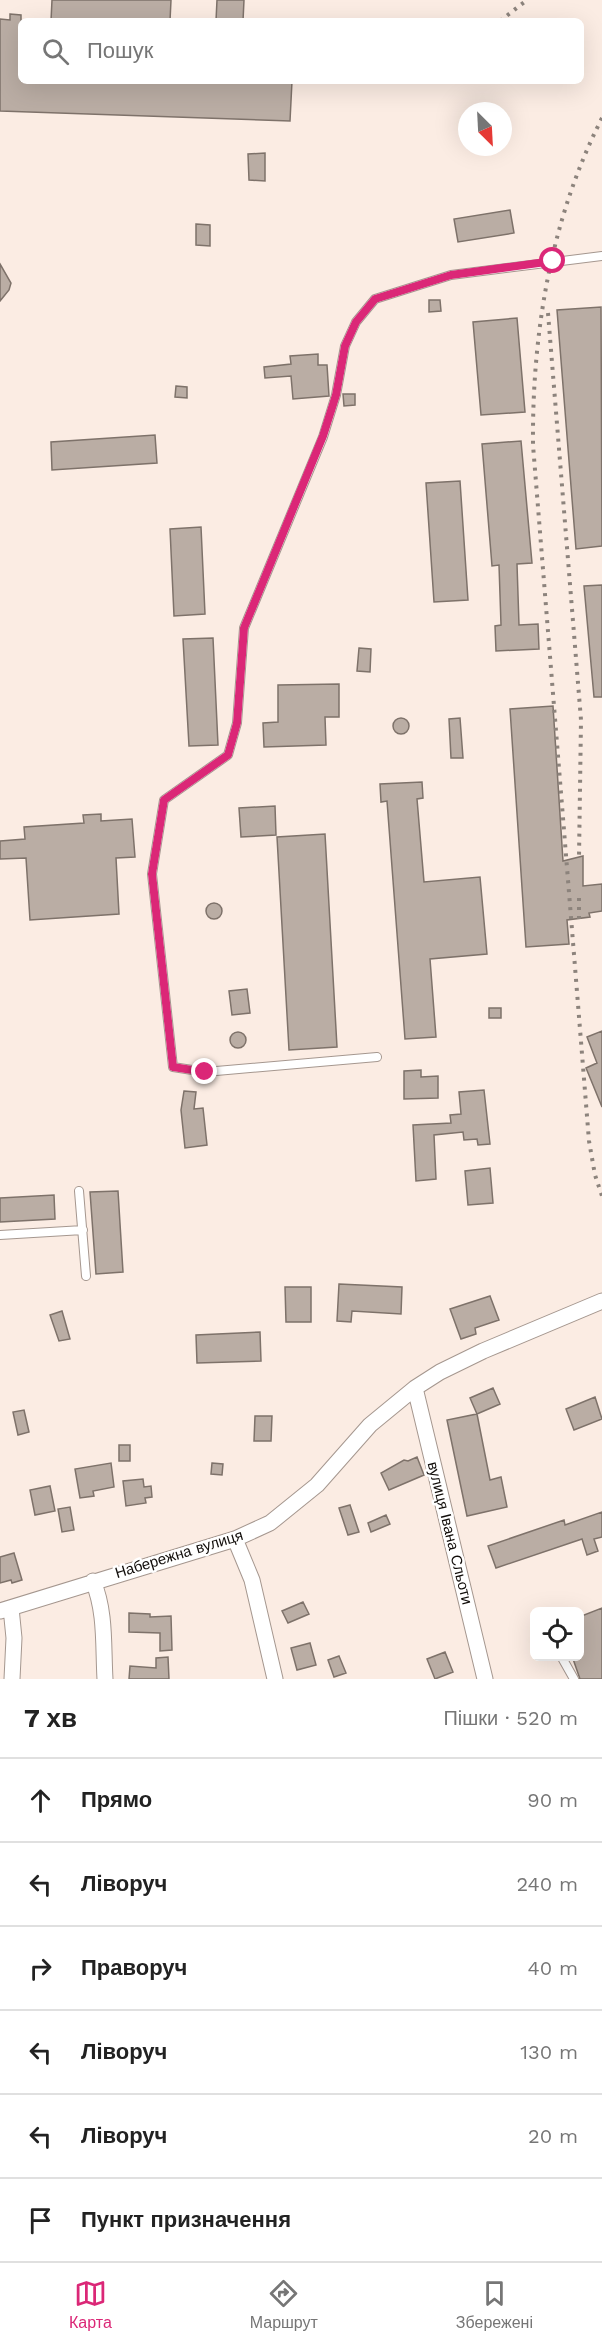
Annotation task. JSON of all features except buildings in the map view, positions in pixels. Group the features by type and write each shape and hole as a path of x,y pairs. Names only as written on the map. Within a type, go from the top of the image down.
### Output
{"street":[{"name":"Набережна вулиця","path":"5,1610 235,1539 270,1523 317,1485 370,1425 415,1388 440,1372 483,1351 602,1301"},
{"name":"вулиця Івана Сльоти","path":"415,1388 485,1679"},
{"path":"235,1539 252,1580 275,1679"},
{"path":"93,1581 99,1596 102,1614 105,1679"},
{"path":"5,1610 14,1638 12,1679"}],"lane":[{"path":"377,1057 205,1072 173,1067 152,874 164,800 228,755 237,723 244,628 323,436 336,395 345,346 356,322 375,299 451,275 602,256"},
{"path":"79,1191 86,1276"},
{"path":"0,1235 83,1230"},
{"path":"564,1661 574,1679"}],"railway":[{"path":"504,18 527,0"},
{"path":"602,118 584,156 570,196 557,236 548,277 536,361 533,445 589,1141 595,1175 602,1196"},
{"path":"548,313 581,720 579,857"},
{"path":"579,893 579,919"}],"route":[{"path":"205,1072 173,1067 152,874 164,800 228,755 237,723 244,628 323,436 336,395 345,346 356,322 375,299 451,275 553,261"}]}
